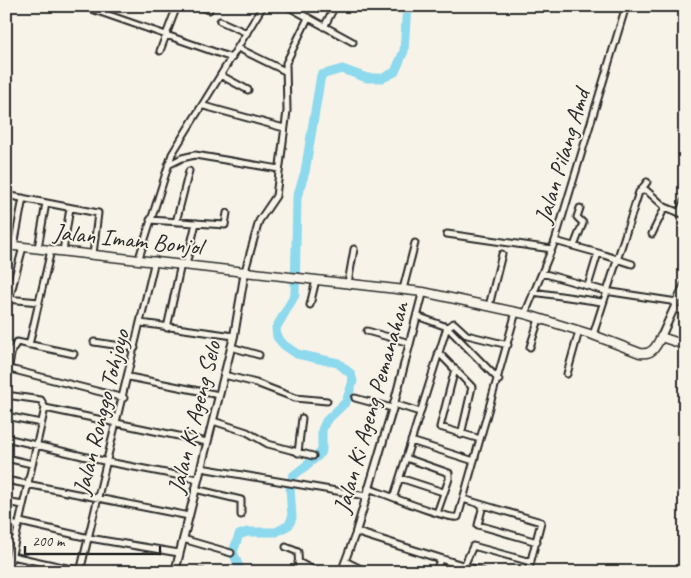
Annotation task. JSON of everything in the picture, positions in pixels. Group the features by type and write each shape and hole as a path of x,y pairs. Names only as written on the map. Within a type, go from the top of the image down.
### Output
{"main road":[{"name":"Jalan Imam Bonjol","path":"14,246 139,258 183,265 423,292 539,318 579,330 644,354 654,350 661,337"},
{"path":"661,337 685,345"}],"street":[{"path":"83,6 232,58"},
{"path":"106,14 110,6"},
{"path":"160,51 177,6"},
{"path":"199,6 209,10"},
{"path":"139,258 167,165 263,6"},
{"path":"287,6 353,42"},
{"path":"324,27 335,6"},
{"name":"Jalan Pilang Amd","path":"437,513 458,517 508,345 520,313 533,292 555,241 626,6"},
{"path":"677,6 685,10"},
{"path":"245,271 259,221 275,198 287,105 285,71 288,58 308,18"},
{"path":"220,21 247,33"},
{"path":"238,48 285,71"},
{"path":"222,76 248,90"},
{"path":"204,106 284,128"},
{"path":"167,165 182,158 195,155 279,169"},
{"path":"176,222 189,171"},
{"path":"593,335 602,302 638,195 647,182"},
{"path":"641,190 650,193 665,207 682,214 685,199"},
{"path":"6,195 96,212 99,215 93,254"},
{"path":"6,311 14,246 23,198"},
{"path":"38,248 46,203"},
{"path":"652,234 665,207"},
{"path":"63,251 70,208"},
{"path":"574,246 583,223 576,217 580,208"},
{"path":"150,220 225,225 227,213"},
{"path":"167,328 196,223"},
{"path":"447,234 552,249"},
{"path":"555,241 632,264"},
{"path":"403,289 415,243"},
{"path":"348,283 354,249"},
{"path":"29,345 51,250"},
{"path":"588,286 598,253"},
{"path":"489,306 502,254"},
{"name":"Jalan Ronggo Tohjoyo","path":"82,571 156,260"},
{"name":"Jalan Ki Ageng Selo","path":"174,572 234,336 245,271"},
{"path":"542,272 606,291 676,302"},
{"path":"310,305 316,280"},
{"path":"661,337 685,284"},
{"name":"Jalan Ki Ageng Pemanahan","path":"356,532 393,406 423,292"},
{"path":"533,292 602,302"},
{"path":"8,299 39,302"},
{"path":"674,310 685,311"},
{"path":"417,316 447,327 499,380"},
{"path":"530,347 539,318"},
{"path":"141,323 234,336"},
{"path":"394,496 447,327 454,323 467,335 508,345"},
{"path":"567,374 579,330"},
{"path":"367,331 410,343"},
{"path":"6,381 9,349 17,342 74,354"},
{"path":"94,342 135,348"},
{"path":"231,347 259,355"},
{"path":"438,352 472,389 462,435"},
{"path":"8,369 124,398"},
{"path":"455,369 439,426 442,429 480,439"},
{"path":"224,374 256,383 295,398 327,401"},
{"path":"129,377 219,395"},
{"path":"6,395 41,400 45,408 9,560 8,572"},
{"path":"355,398 420,412"},
{"path":"45,408 208,442"},
{"path":"6,416 41,424"},
{"path":"298,453 302,418"},
{"path":"213,421 242,430 268,444 313,456"},
{"path":"6,438 108,462 197,479"},
{"path":"411,441 474,461"},
{"path":"6,458 32,464"},
{"path":"368,488 437,513 450,478 448,472 406,458"},
{"path":"201,468 366,496"},
{"path":"400,478 444,492"},
{"path":"6,480 189,516"},
{"path":"195,490 241,500 241,515"},
{"path":"463,499 541,522 528,572"},
{"path":"6,502 23,505"},
{"path":"483,505 479,526 536,542"},
{"path":"6,523 179,553"},
{"path":"341,572 356,532 483,572"},
{"path":"6,539 15,541"},
{"path":"182,539 231,553"},
{"path":"455,572 473,546 531,562"},
{"path":"286,547 298,552 299,572"},
{"path":"436,572 440,559"},
{"path":"9,560 82,571"},
{"path":"345,561 367,572"},
{"path":"298,562 309,570 317,572"},
{"path":"196,572 203,572"}],"waterway":[{"path":"241,572 233,552 239,535 247,532 276,532 289,525 292,518 290,487 293,476 318,456 322,450 322,430 326,421 346,402 353,381 351,374 338,363 297,354 284,345 277,337 276,328 295,295 297,197 305,172 321,75 342,69 367,78 383,78 395,72 404,51 407,6"}]}
